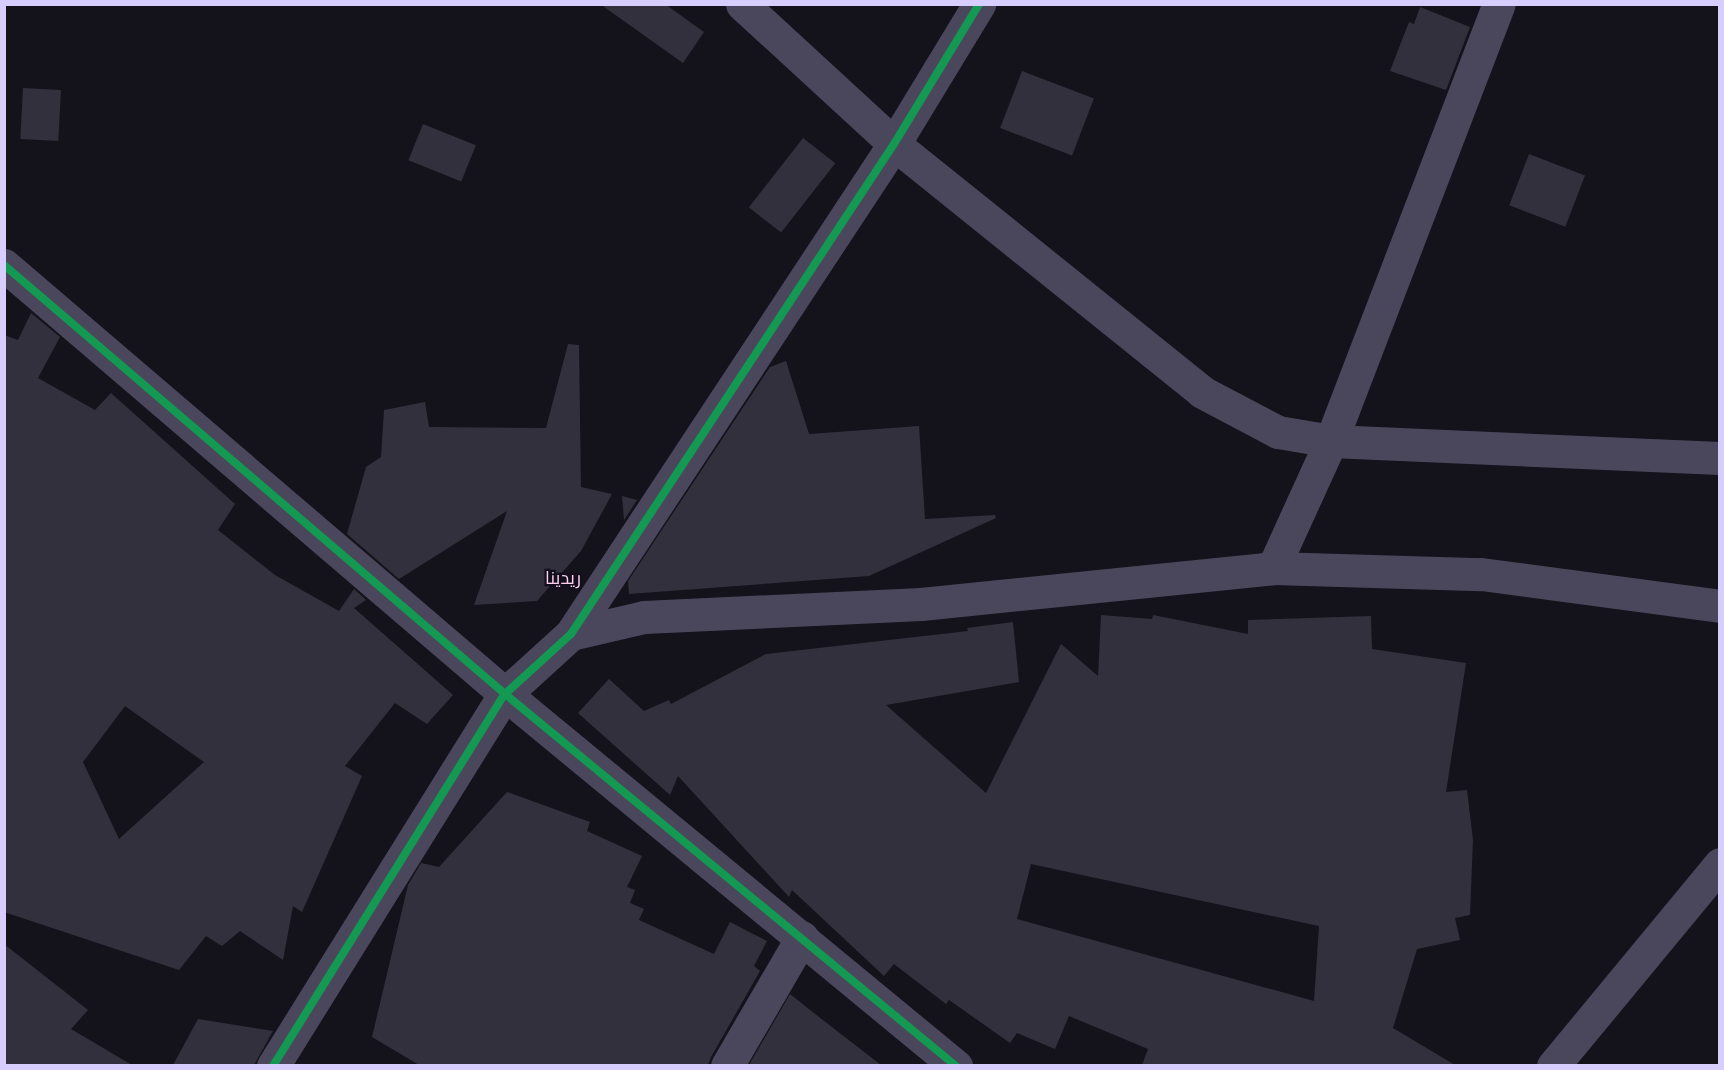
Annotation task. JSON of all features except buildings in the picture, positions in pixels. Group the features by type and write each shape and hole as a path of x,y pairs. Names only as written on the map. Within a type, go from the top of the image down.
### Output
{"street":[{"path":"742,4 894,144 1202,392 1278,432 1331,441 1719,458"},
{"path":"273,1065 505,694 571,634 894,144 979,4"},
{"path":"1273,568 1331,441 1499,4"},
{"path":"4,265 505,694 956,1065"},
{"path":"571,634 644,617 921,604 1273,568 1481,574 1719,606"},
{"path":"1553,1065 1719,864"},
{"path":"727,1065 802,937"}],"cycle path":[{"path":"273,1066 505,694 571,634 894,144 979,4"},
{"path":"4,265 505,694 956,1066"}],"district":[{"name":"ريدينا","path":"563,578"}]}
